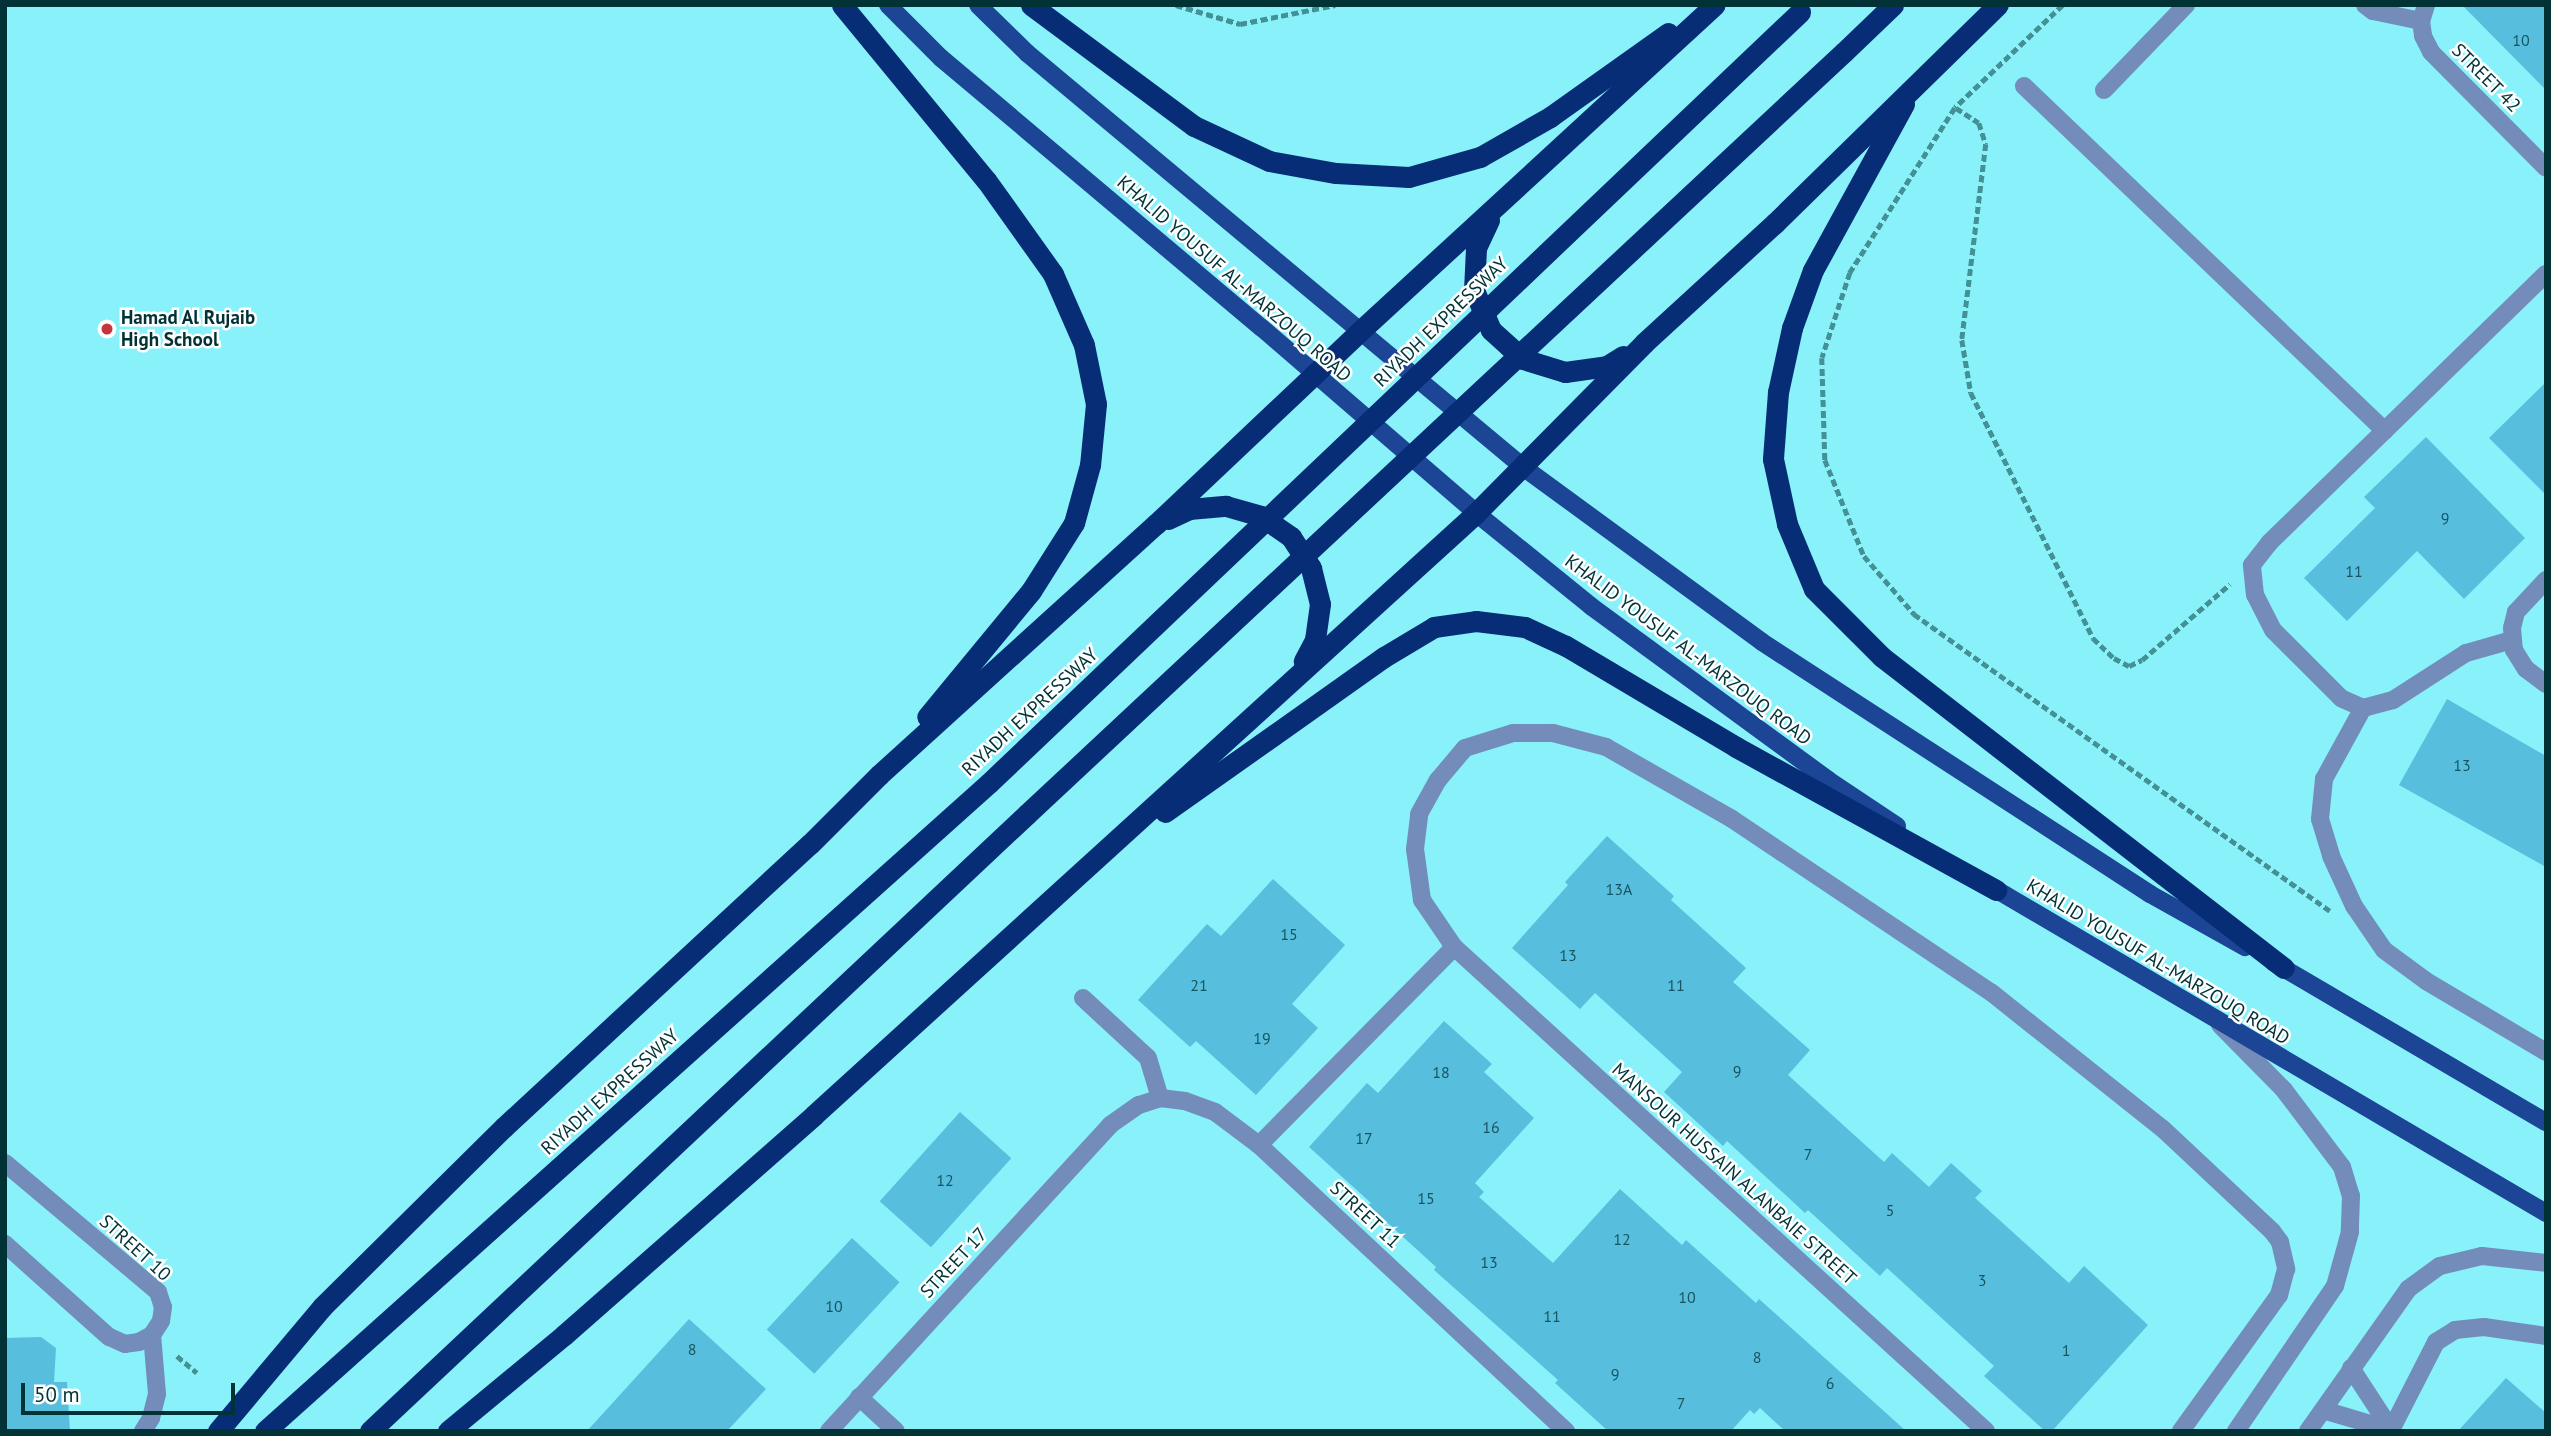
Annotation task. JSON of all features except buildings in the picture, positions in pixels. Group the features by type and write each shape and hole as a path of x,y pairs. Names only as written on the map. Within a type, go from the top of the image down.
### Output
{"highway":[{"path":"842,5 986,180 1053,274 1084,345 1096,404 1090,465 1074,523 1031,591 878,775"},
{"path":"1031,5 1194,126 1269,162 1336,173 1409,177 1480,157 1550,117 1707,5"},
{"path":"218,1431 323,1307 484,1146 810,844 878,775 1156,524 1359,332 1715,5"},
{"path":"370,1431 1893,5"},
{"path":"448,1431 606,1298 1098,859 1298,673 1476,513 1644,343 1775,223 1998,5"},
{"name":"RIYADH EXPRESSWAY","path":"265,1431 989,783 1803,9"},
{"path":"1916,83 1813,270 1792,328 1777,392 1773,459 1787,524 1814,589 1882,657 2284,968"},
{"path":"1495,209 1476,248 1474,290 1491,330 1507,345 1523,359 1565,372 1607,366 1644,343"},
{"path":"1156,524 1189,509 1226,506 1261,516 1291,537 1311,568 1320,604 1315,640 1298,673"},
{"path":"1098,859 1384,657 1434,627 1476,621 1525,627 1566,646 1736,747 1996,890"}],"main road":[{"name":"KHALID YOUSUF AL-MARZOUQ ROAD","path":"888,5 941,58 1252,318 1314,375 1476,513 1592,607 1828,780 1996,890 2218,1023 2546,1213"},
{"name":"KHALID YOUSUF AL-MARZOUQ ROAD","path":"978,5 1027,53 1523,467 1774,649 2150,894 2284,968 2546,1122"}],"street":[{"path":"2104,90 2186,5"},
{"path":"2365,5 2373,11 2423,13"},
{"name":"STREET 42","path":"2423,13 2423,36 2431,52 2546,168"},
{"path":"2024,86 2385,431"},
{"path":"2512,640 2466,653 2393,701 2363,708 2341,698 2273,630 2255,595 2252,565 2269,542 2546,274"},
{"path":"2546,580 2516,612 2512,640 2526,669 2546,684"},
{"path":"2363,708 2324,779 2319,819 2331,856 2354,906 2384,950 2426,981 2546,1052"},
{"name":"MANSOUR HUSSAIN ALANBAIE STREET","path":"1986,1431 1454,947 1422,900 1415,849 1419,814 1438,780 1465,748 1513,733 1553,733 1606,747 1732,819 1992,993 2163,1129 2272,1231 2280,1242 2286,1269 2280,1295 2181,1431"},
{"path":"1259,1145 1454,947"},
{"path":"1083,998 1148,1058 1160,1098"},
{"path":"2218,1023 2284,1090 2342,1167 2351,1196 2350,1232 2335,1286 2236,1431"},
{"name":"STREET 11","path":"1160,1098 1185,1101 1215,1112 1259,1145 1566,1431"},
{"name":"STREET 17","path":"829,1431 1110,1125 1139,1105 1160,1098"},
{"name":"STREET 10","path":"5,1163 158,1292 163,1307 161,1321 152,1335"},
{"path":"5,1244 108,1337 125,1344 139,1342 152,1335 157,1394 151,1418 143,1431"},
{"path":"2308,1431 2408,1289 2440,1266 2482,1256 2546,1263"},
{"path":"2392,1430 2436,1342 2455,1330 2484,1327 2546,1336"},
{"path":"2351,1368 2392,1430"},
{"path":"859,1397 896,1431"},
{"path":"2323,1410 2392,1430"}],"path":[{"path":"1176,5 1240,24 1335,5"},
{"path":"2063,5 1955,108 1850,274 1822,358 1825,460 1864,556 1914,614 2339,918"},
{"path":"1955,108 1979,123 1986,144 1962,340 1971,393 2093,638 2114,658 2129,666 2143,660 2252,565"}],"place":[{"name":"Hamad Al Rujaib High School","path":"107,329"}]}
